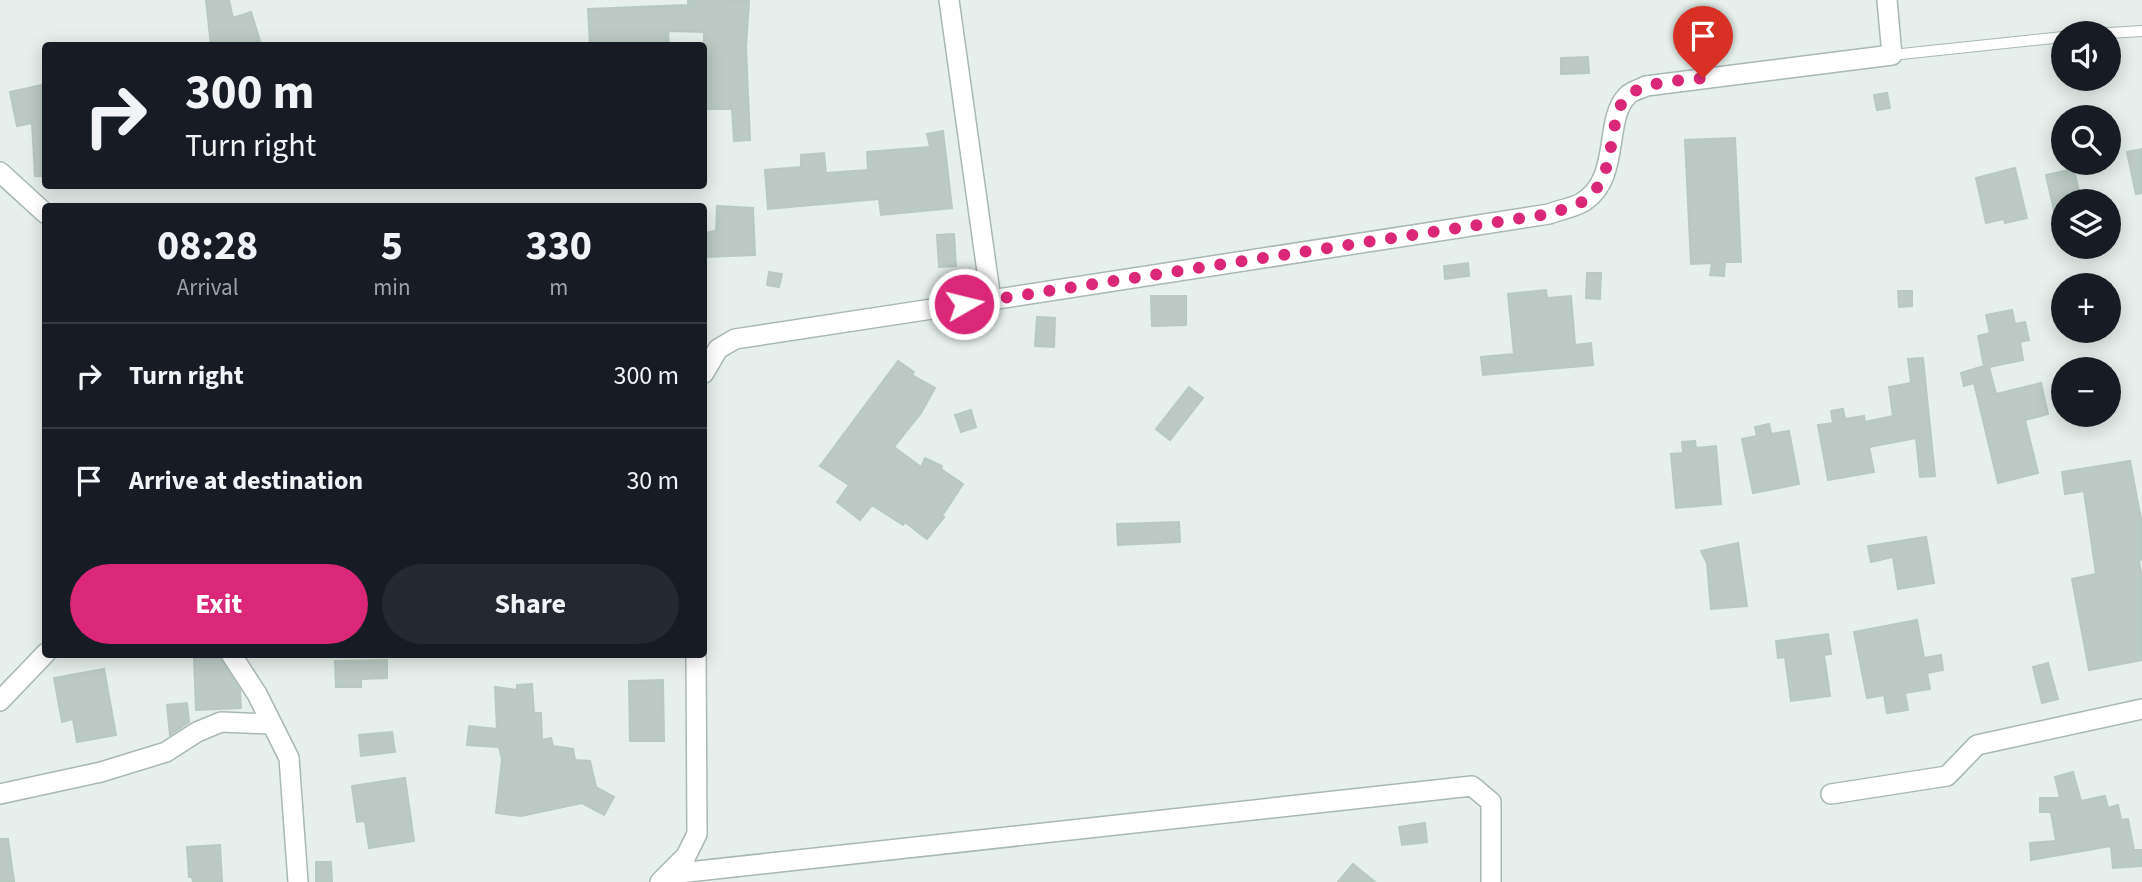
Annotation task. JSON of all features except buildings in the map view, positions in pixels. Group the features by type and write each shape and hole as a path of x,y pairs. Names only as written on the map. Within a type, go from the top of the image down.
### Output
{"street":[{"path":"949,0 991,300"},
{"path":"707,368 718,349 735,339 1549,214 1582,203 1601,180 1612,153 1616,117 1627,95 1646,86 1892,55 1887,0"},
{"path":"0,172 42,210"},
{"path":"0,701 42,657"},
{"path":"234,658 257,694 289,758 298,882"},
{"path":"665,878 686,856 697,834 696,658"},
{"path":"1831,794 1948,776 1977,745 2142,709"},
{"path":"0,794 101,772 166,752 197,732 221,722 270,724"},
{"path":"665,878 1472,786 1492,802 1491,882"}],"lane":[{"path":"2121,32 2142,31"},
{"path":"1892,55 2051,38"}],"route":[{"path":"964,304 1549,214 1582,203 1601,180 1612,153 1616,117 1627,95 1646,86 1703,78"}]}
